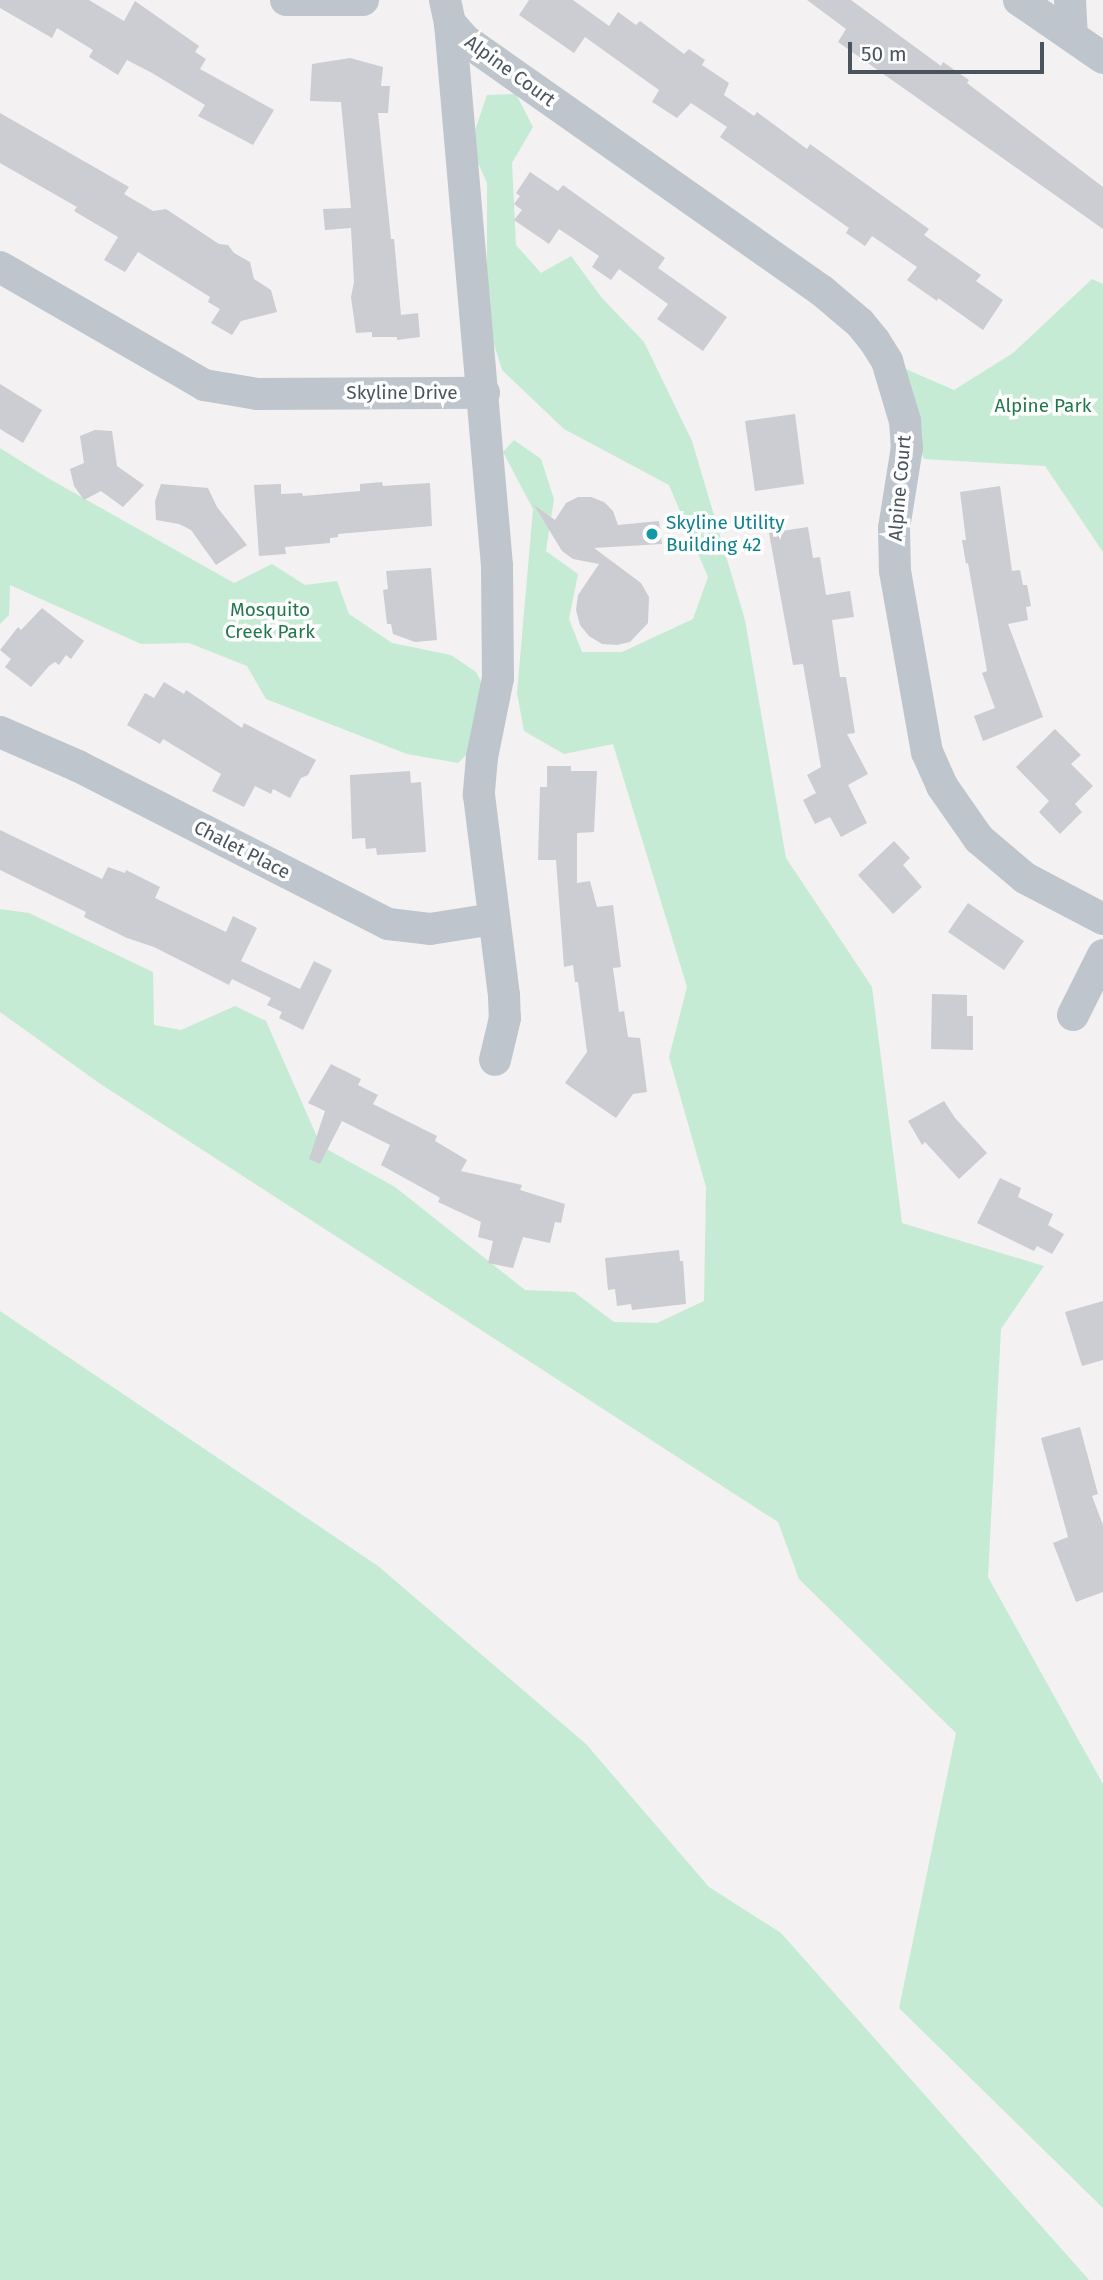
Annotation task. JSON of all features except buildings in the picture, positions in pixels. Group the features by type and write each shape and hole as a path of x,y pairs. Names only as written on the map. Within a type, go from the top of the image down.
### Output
{"street":[{"path":"286,0 363,0"},
{"path":"1019,0 1103,58"},
{"path":"1070,0 1072,36"},
{"name":"Skyline Drive","path":"0,267 204,385 257,394 484,393 447,11"},
{"name":"Alpine Court","path":"447,11 465,40 821,290 860,323 874,340 887,361 905,421 907,447 894,528 895,571 927,752 942,786 979,839 1025,878 1103,919"},
{"path":"484,393 497,566 498,678 482,757 480,795 505,1018 495,1060"},
{"name":"Chalet Place","path":"0,732 78,766 388,924 430,929 493,919"},
{"path":"1073,1015 1103,955"}],"green space":[{"path":"516,94 533,127 512,163 516,245 541,273 571,256 602,298 644,342 692,441 745,620 786,858 872,987 902,1223 1044,1266 1001,1329 988,1577 1103,1784 1103,2208 899,2008 956,1733 799,1579 778,1522 99,1083 0,1012 0,909 29,913 153,972 154,1025 181,1030 235,1006 266,1021 321,1146 395,1187 525,1290 574,1292 614,1322 657,1323 704,1301 706,1187 669,1057 687,987 613,744 564,754 524,731 517,693 533,509 503,452 514,440 541,459 554,499 546,551 578,574 569,619 582,652 622,652 693,619 708,577 669,485 564,429 502,370 487,321 487,183 470,145 487,95"},
{"name":"Alpine Park","path":"1092,279 1103,284 1103,552 1045,466 924,459 887,361 954,390 1013,353"},
{"name":"Mosquito Creek Park","path":"0,448 46,477 234,583 272,564 305,585 337,581 349,614 392,643 451,655 476,672 501,721 458,763 407,754 266,699 247,666 189,643 141,644 10,585 9,615 0,624"},
{"path":"0,1311 378,1566 586,1744 709,1887 781,1933 1089,2280 0,2280"}],"place":[{"name":"Skyline Utility Building 42","path":"652,534"}]}
